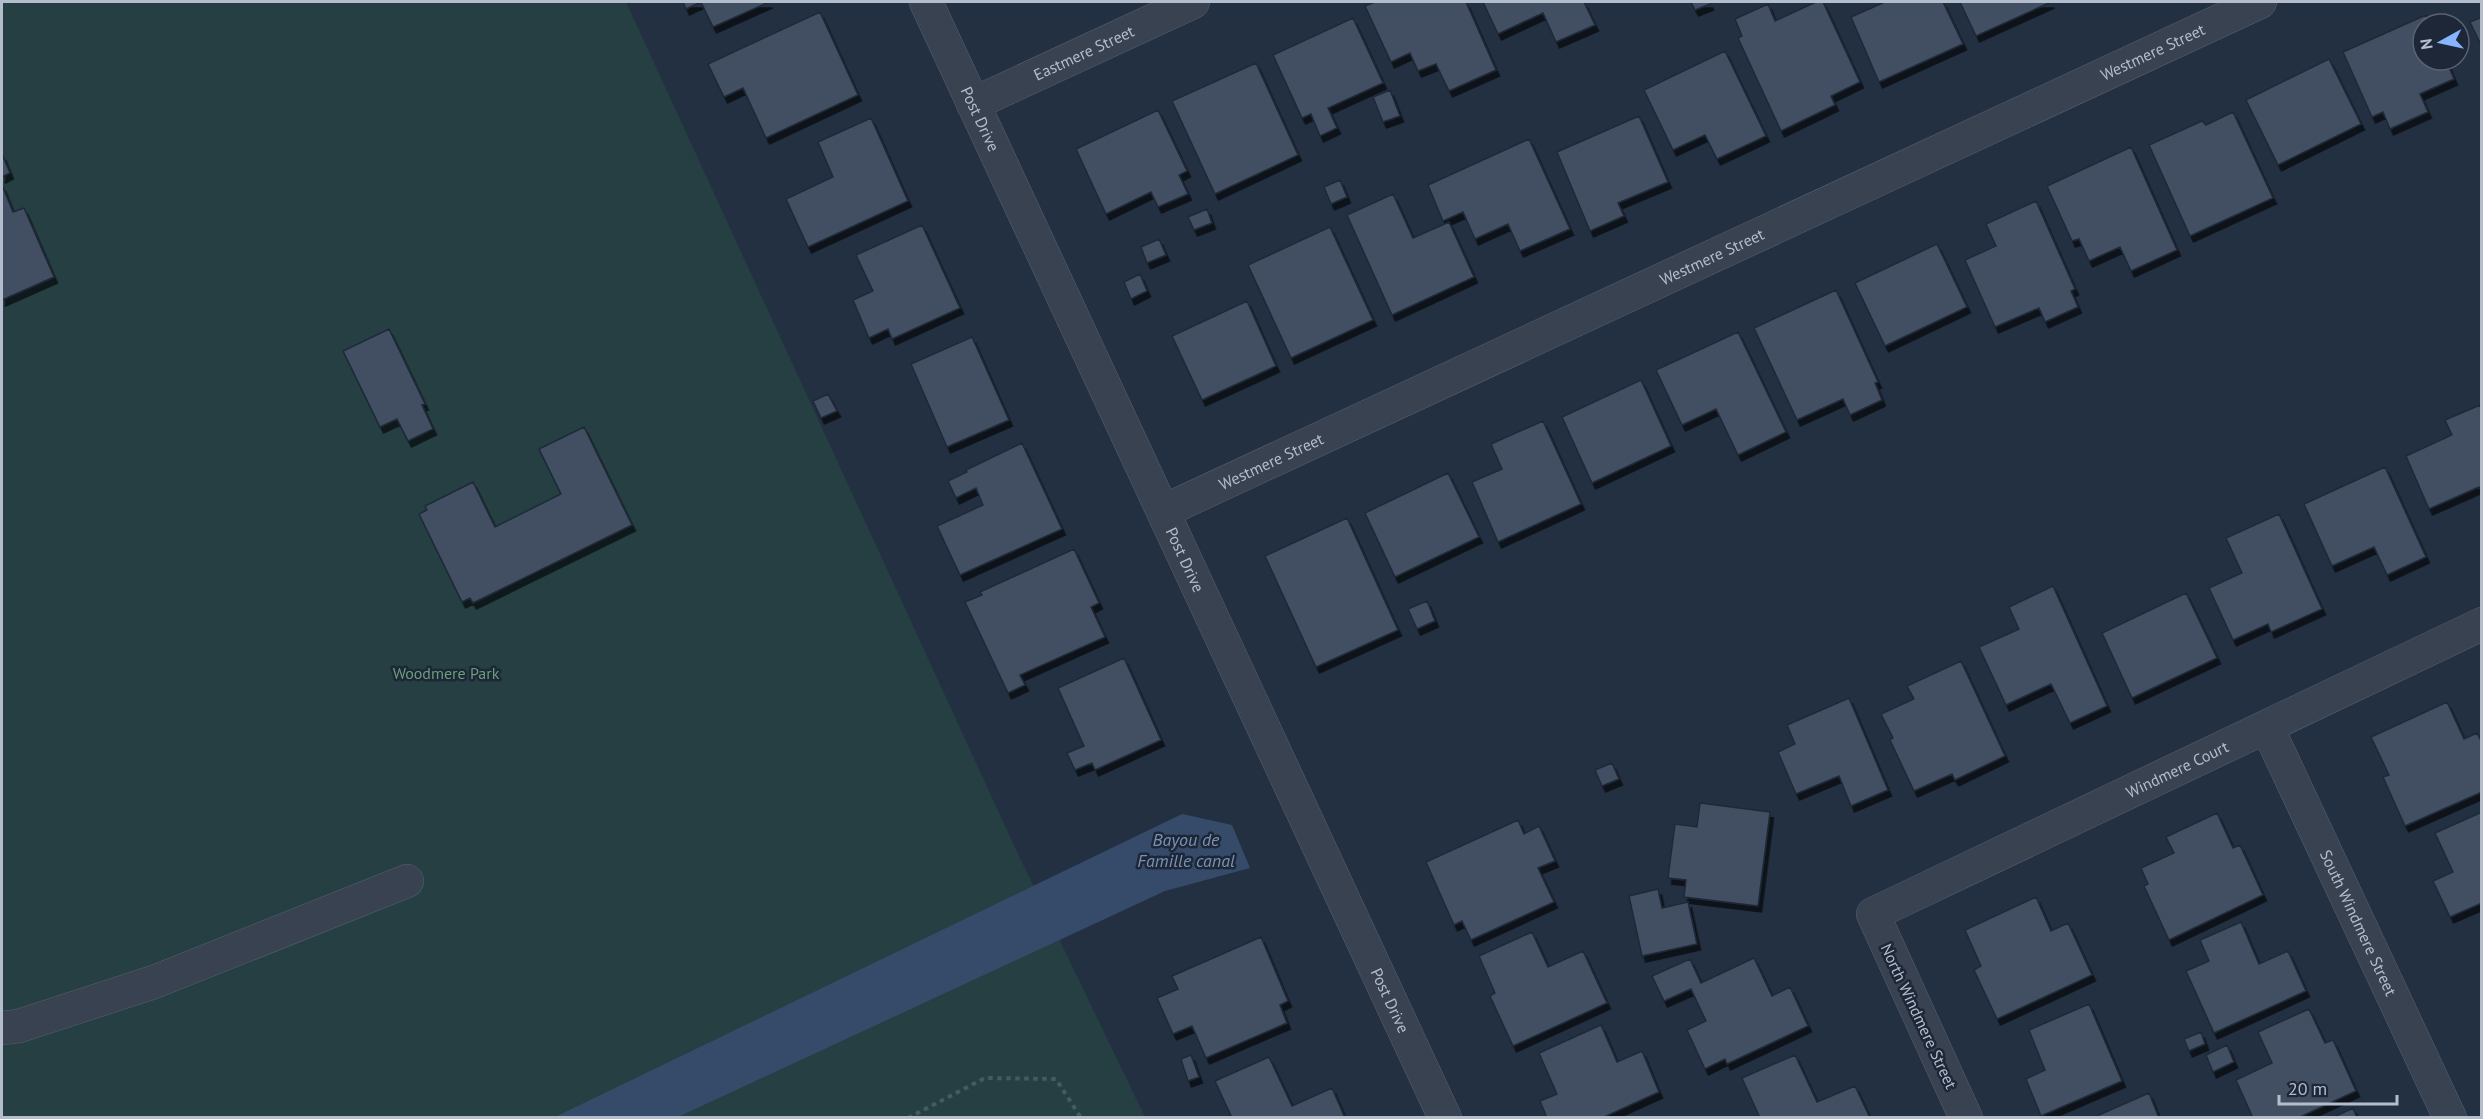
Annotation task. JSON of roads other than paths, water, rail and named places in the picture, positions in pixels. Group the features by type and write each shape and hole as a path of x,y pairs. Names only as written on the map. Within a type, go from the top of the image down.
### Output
{"street":[{"name":"Post Drive","path":"926,2 1334,875 1445,1118"},
{"name":"Eastmere Street","path":"974,104 1193,2"},
{"name":"Westmere Street","path":"1164,511 2260,2"},
{"name":"Windmere Court","path":"1873,914 2481,624"},
{"name":"South Windmere Street","path":"2267,727 2450,1118"},
{"path":"2,1028 19,1026 154,982 407,881"},
{"name":"North Windmere Street","path":"1873,914 1966,1118"}],"water":[{"name":"Bayou de Famille canal","path":"1182,814 1232,825 1250,868 1165,891 678,1117 555,1117"}],"park label":[{"name":"Woodmere Park","path":"446,673"}]}
